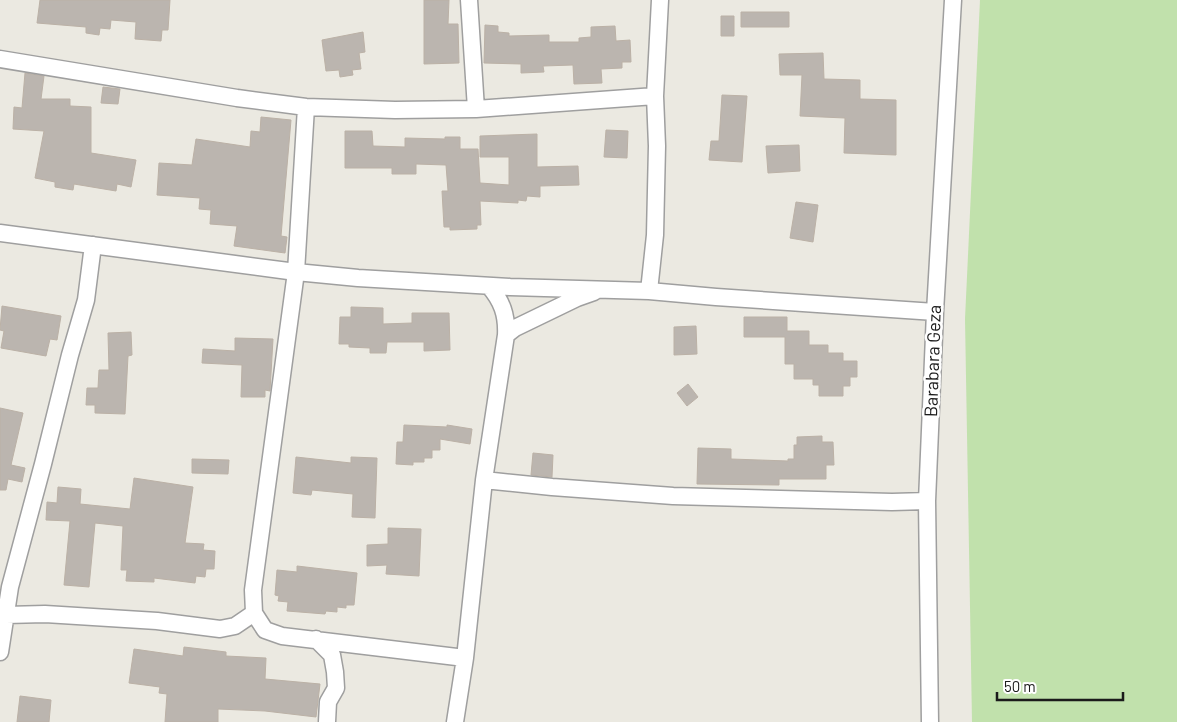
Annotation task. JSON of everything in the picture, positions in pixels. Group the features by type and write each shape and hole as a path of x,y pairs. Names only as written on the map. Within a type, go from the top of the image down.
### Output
{"street":[{"path":"469,0 476,109"},
{"path":"649,291 655,234 657,146 655,96 660,0"},
{"name":"Barabara Geza","path":"930,722 927,501 935,312 953,0"},
{"path":"0,59 237,98 306,106 394,110 476,109 655,96"},
{"path":"306,106 296,272 253,590 254,613 264,630 282,636 465,658"},
{"path":"0,233 296,272 410,282 649,291 935,312"},
{"path":"0,652 10,587 86,300 93,245"},
{"path":"455,722 465,658 484,480 506,335 507,321 503,307 496,293 489,286"},
{"path":"506,335 515,328 577,298 601,290"},
{"path":"484,480 673,496 892,502 927,501"},
{"path":"6,615 44,614 148,620 220,629 235,626 254,613"},
{"path":"316,639 332,655 335,672 336,688 328,702 327,722"}],"green space":[{"path":"980,0 1177,0 1177,722 972,722 965,319"}],"building":[{"path":"40,0 170,0 168,30 162,30 161,41 135,39 136,22 111,20 110,29 100,28 99,35 86,33 86,27 37,23"},
{"path":"424,0 449,0 448,24 458,24 459,63 424,64"},
{"path":"741,12 789,12 789,27 741,27"},
{"path":"721,16 734,16 734,36 721,36"},
{"path":"485,25 498,26 498,32 509,33 509,36 549,35 549,42 579,42 579,38 591,37 591,27 615,26 616,41 630,40 631,62 622,62 622,68 601,69 602,83 574,84 573,65 543,66 544,72 521,73 521,64 484,63"},
{"path":"363,32 365,52 359,53 361,69 352,70 353,75 340,77 339,70 326,71 322,40"},
{"path":"823,53 824,79 860,80 860,99 896,100 896,155 844,153 845,118 800,116 802,75 780,75 779,54"},
{"path":"25,73 44,76 41,99 70,99 70,106 91,107 91,153 136,160 131,187 117,184 116,191 74,184 73,190 55,187 55,182 35,178 44,131 13,129 14,107 22,108"},
{"path":"103,87 120,89 118,104 101,103"},
{"path":"722,95 747,96 742,162 709,160 711,141 719,141"},
{"path":"261,117 291,120 281,236 287,237 285,253 234,246 237,226 210,224 211,210 199,209 200,198 157,195 159,163 192,165 196,139 250,147 251,131 260,132"},
{"path":"606,130 628,131 627,158 604,157"},
{"path":"345,131 372,131 373,146 405,147 405,138 445,139 445,137 460,137 460,149 478,149 480,183 509,185 509,157 480,157 480,136 537,134 537,167 578,166 579,185 540,186 540,197 527,196 526,201 518,200 518,203 480,201 481,225 477,225 477,229 450,230 450,227 444,227 442,191 448,191 446,165 416,164 416,174 392,174 392,168 345,168"},
{"path":"799,145 800,171 768,173 766,146"},
{"path":"796,202 818,205 813,242 790,238"},
{"path":"2,306 61,316 57,340 50,339 46,356 1,348 4,331 0,330"},
{"path":"351,307 383,308 383,324 412,323 412,313 449,313 450,350 424,351 424,342 387,342 386,353 370,353 370,348 349,347 349,344 339,344 340,317 351,317"},
{"path":"744,317 787,317 787,331 809,331 809,345 828,345 828,353 843,353 843,361 857,361 857,377 850,377 850,386 843,386 843,396 819,396 819,385 813,385 813,379 794,379 794,364 785,364 785,337 744,337"},
{"path":"696,326 697,354 674,355 674,327"},
{"path":"131,332 132,355 128,356 125,414 95,413 95,405 86,405 87,388 98,388 99,370 109,370 108,333"},
{"path":"235,338 273,339 270,391 265,390 265,397 241,397 242,365 202,363 203,349 235,351"},
{"path":"688,384 698,397 687,406 677,393"},
{"path":"0,408 23,413 11,465 25,468 22,482 8,479 6,490 0,490"},
{"path":"404,425 447,427 447,425 472,429 470,444 440,439 440,450 432,450 432,458 424,458 424,462 413,462 413,465 396,464 397,442 403,442"},
{"path":"822,436 822,442 833,442 834,465 826,465 826,479 779,479 779,485 697,484 698,448 731,449 731,459 788,461 788,459 794,459 794,445 797,445 797,437"},
{"path":"533,453 553,455 552,477 531,475"},
{"path":"296,457 351,463 351,457 377,458 375,518 352,517 353,494 312,490 311,495 293,493"},
{"path":"192,459 229,460 228,474 192,473"},
{"path":"134,478 193,487 185,543 204,544 203,550 215,551 214,569 206,569 205,577 196,576 195,583 154,578 154,582 126,581 127,570 121,570 123,526 95,523 89,587 64,585 70,521 46,520 47,502 57,503 58,487 81,489 80,504 130,509"},
{"path":"388,528 421,529 419,576 386,574 387,565 367,566 367,545 388,544"},
{"path":"297,566 357,573 354,605 346,605 346,608 337,607 337,612 326,611 325,614 287,611 288,602 278,601 279,596 275,595 277,570 297,572"},
{"path":"184,647 226,652 226,656 266,658 265,679 320,684 316,717 265,711 218,709 218,722 165,722 167,694 159,693 160,687 129,683 134,649 183,656"},
{"path":"20,696 51,700 49,722 17,722"}]}
